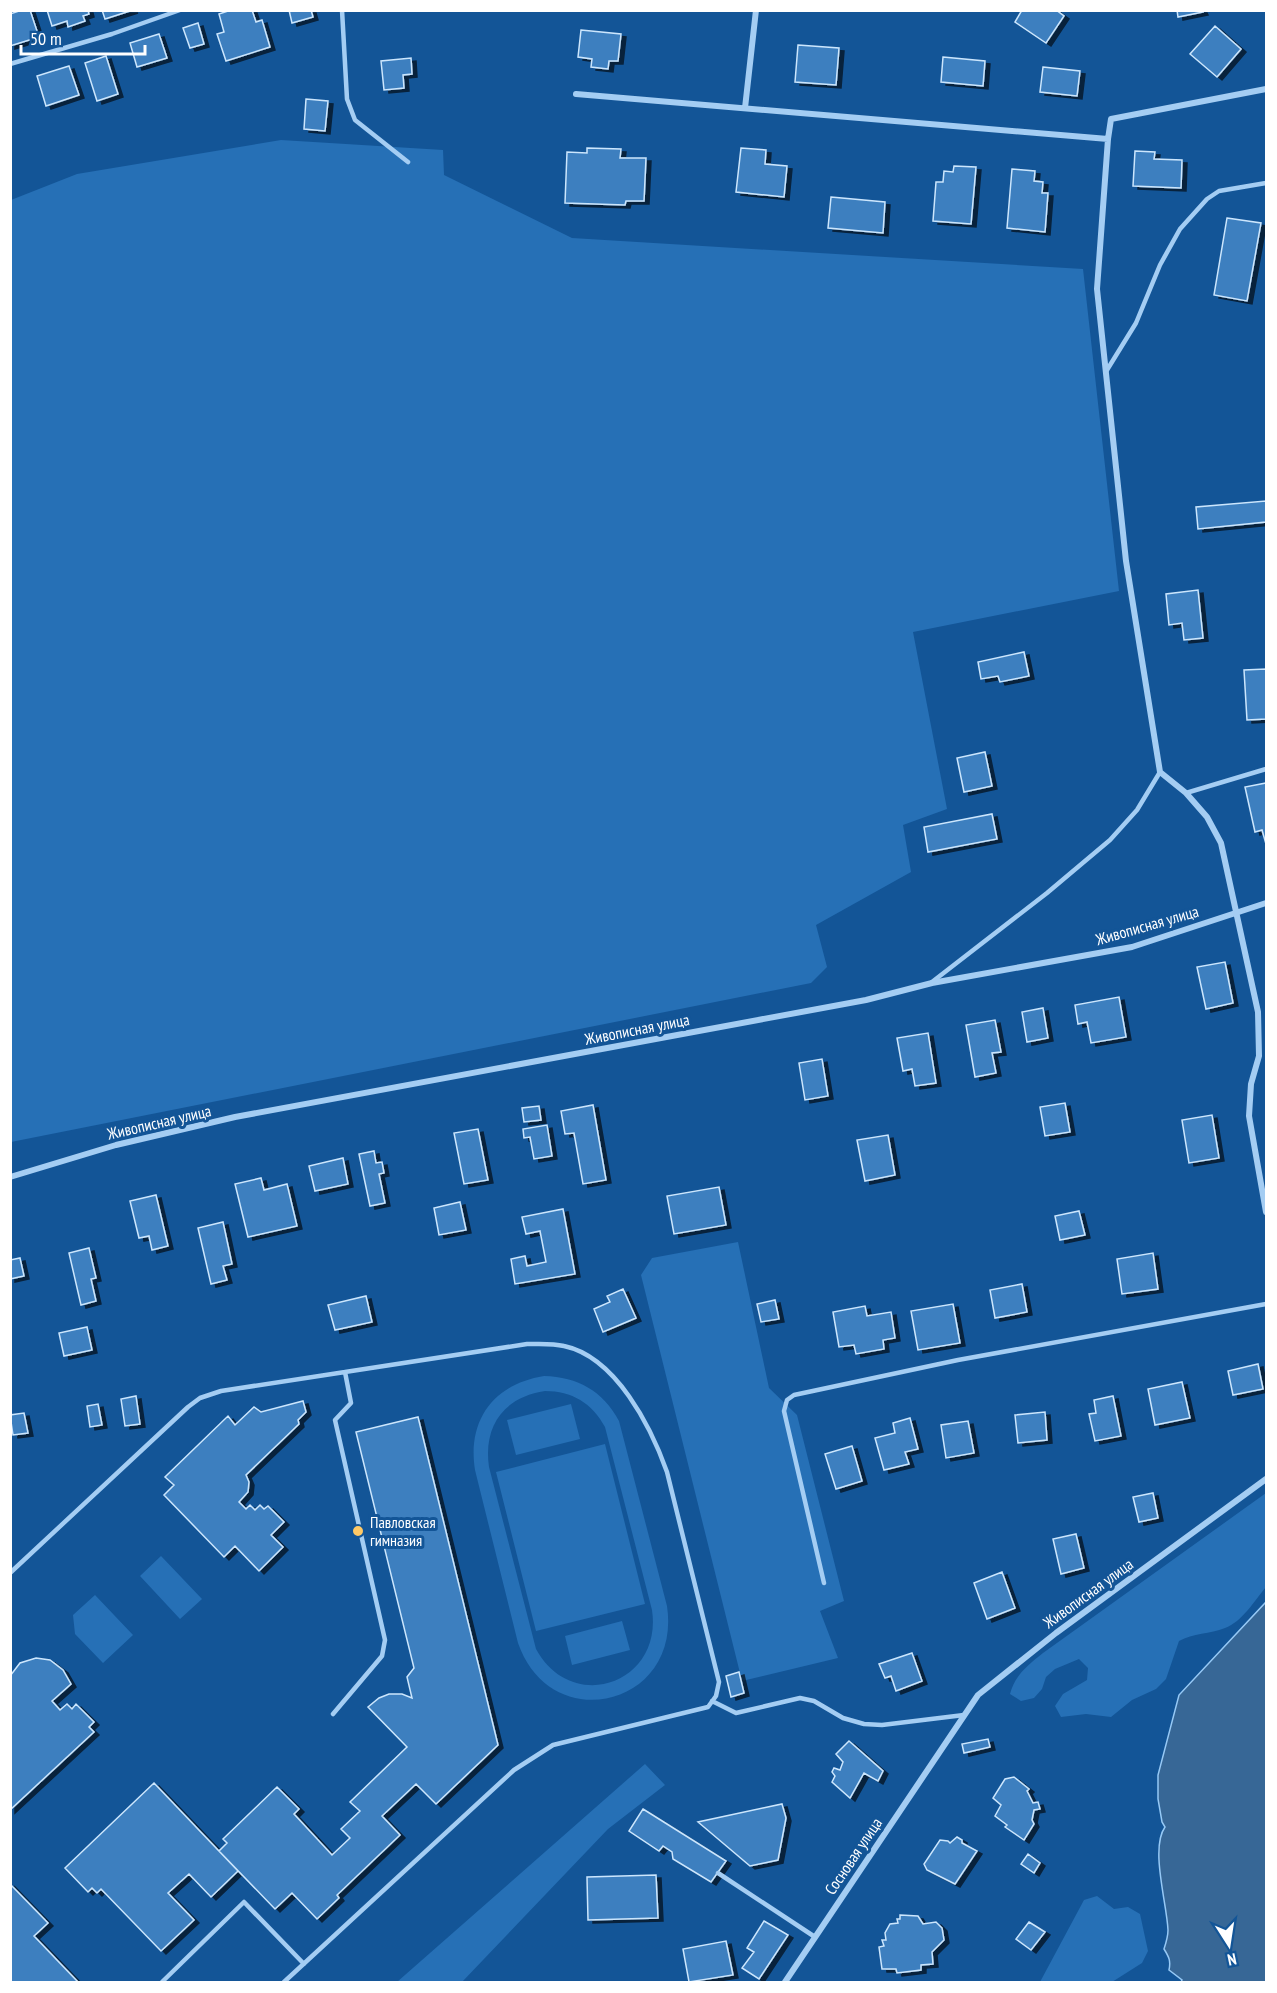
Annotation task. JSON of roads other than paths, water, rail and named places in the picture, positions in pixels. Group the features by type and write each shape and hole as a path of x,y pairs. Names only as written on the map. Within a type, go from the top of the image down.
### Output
{"street":[{"path":"745,108 756,10"},
{"path":"1266,89 1111,119 1097,289 1126,561 1160,772 1186,793 1207,818 1221,843 1258,1012 1259,1056 1251,1084 1250,1116 1266,1212"},
{"path":"576,94 1108,140"},
{"name":"Живописная улица","path":"10,1177 116,1145 235,1118 866,1000 932,982 1132,947 1266,903"},
{"path":"1259,1056 1266,1061"},
{"name":"Живописная улица","path":"943,1745 978,1695 1047,1640 1266,1479"},
{"name":"Сосновая улица","path":"785,1983 943,1745"}],"lane":[{"path":"10,63 112,34 180,10"},
{"path":"342,10 347,99 355,120 408,162"},
{"path":"1107,370 1136,323 1160,265 1180,229 1207,199 1219,191 1266,183"},
{"path":"1186,793 1266,769"},
{"path":"932,982 1047,893 1110,840 1137,810 1160,772"},
{"path":"824,1583 784,1411 787,1400 794,1395 958,1360 1266,1304"},
{"path":"10,1574 180,1414 200,1398 221,1391 527,1344 566,1346 585,1354 605,1367 636,1408 658,1448 667,1472 719,1682 716,1696 708,1707 702,1709 568,1741 541,1752 514,1770 284,1983"},
{"path":"333,1714 382,1656 385,1640 335,1420 351,1403 345,1372"},
{"path":"712,1701 736,1713 800,1698 814,1701 843,1718 864,1724 882,1725 963,1716"},
{"path":"718,1873 815,1937"},
{"path":"162,1983 244,1902 304,1964"}],"place":[{"name":"Павловская гимназия","path":"358,1531"}]}
